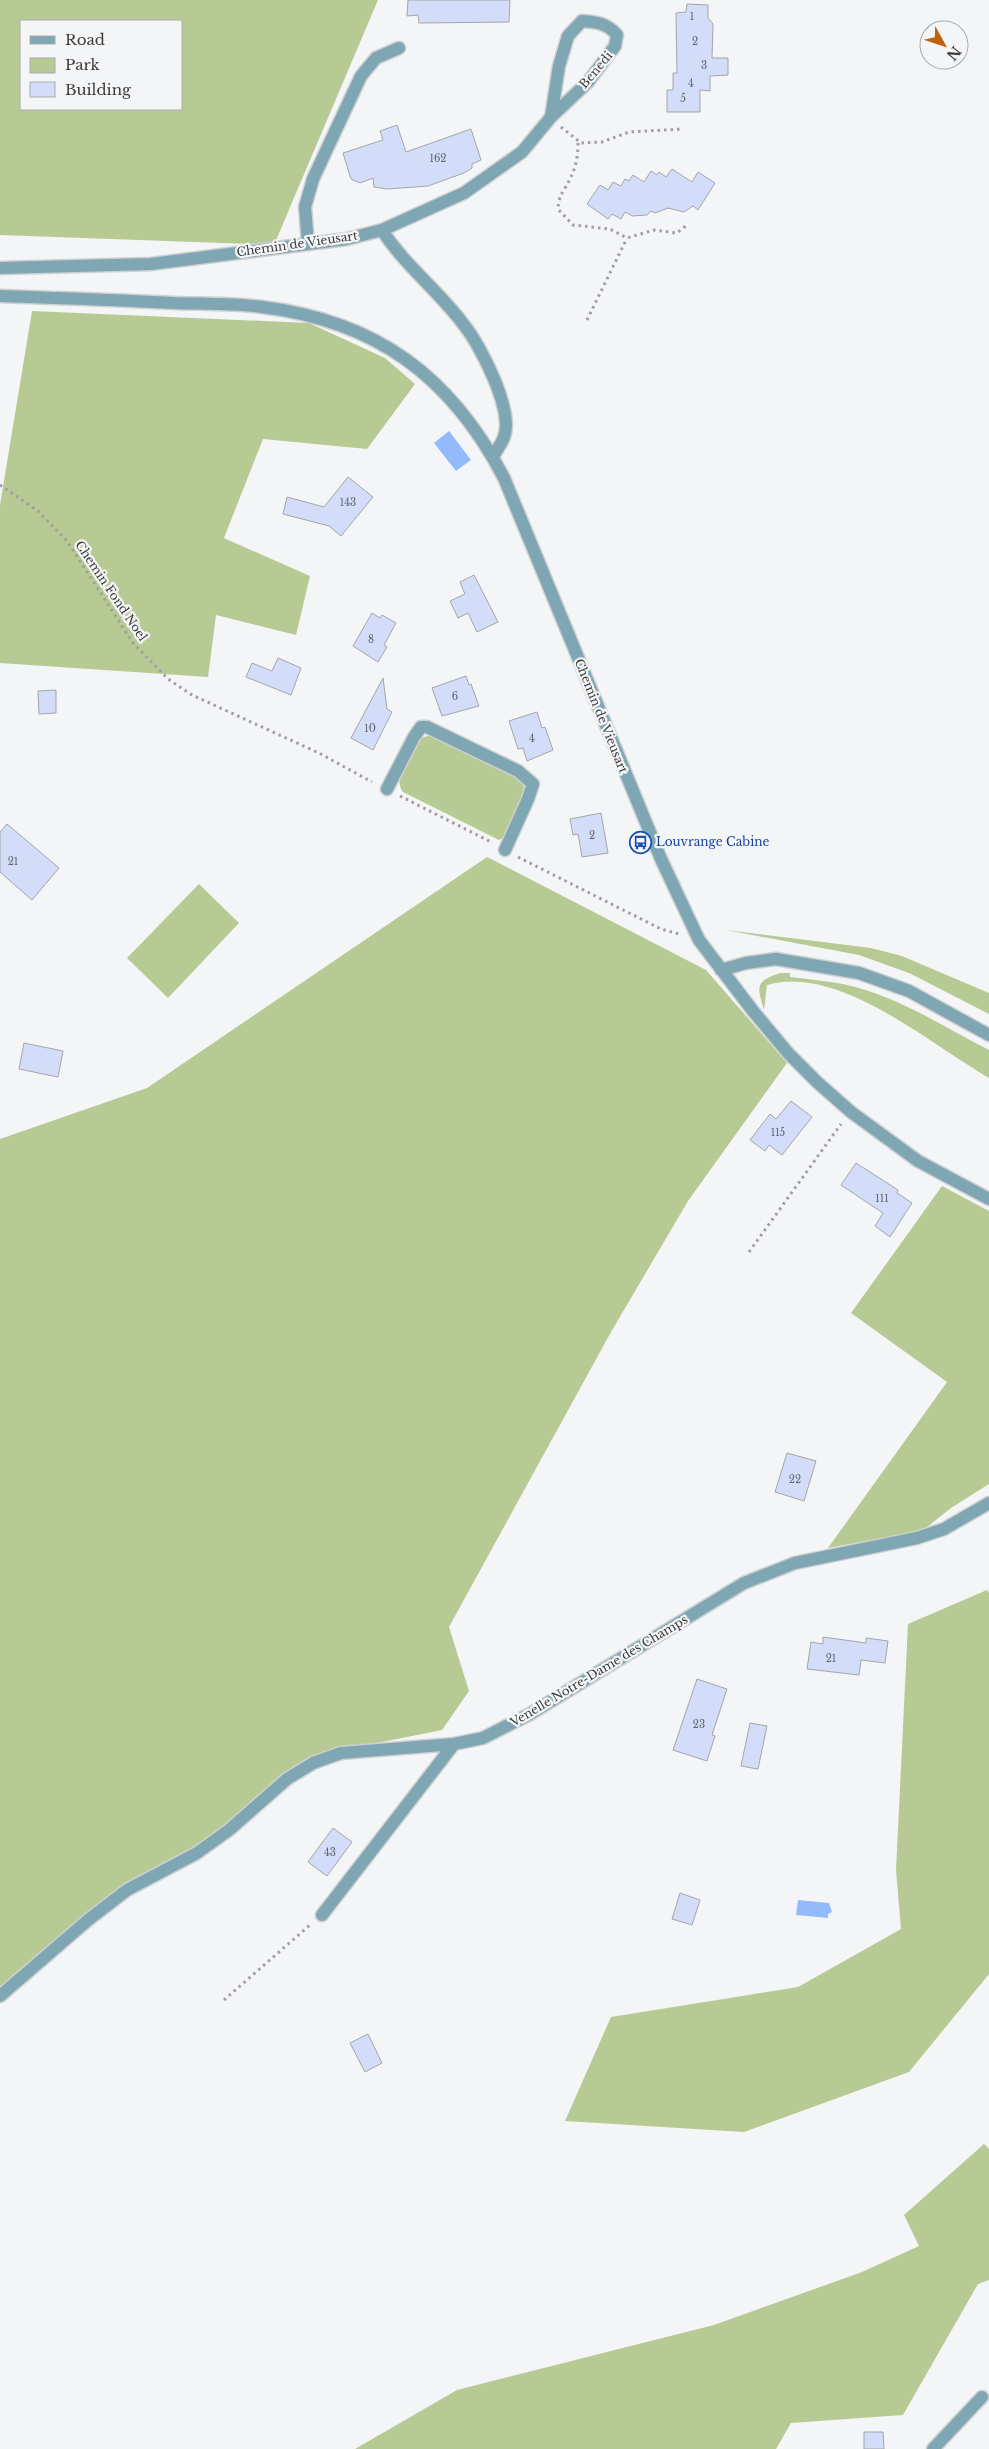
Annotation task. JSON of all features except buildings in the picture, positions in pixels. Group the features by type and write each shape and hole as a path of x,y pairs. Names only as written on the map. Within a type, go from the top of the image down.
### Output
{"street":[{"name":"Benedi","path":"382,230 464,193 522,152 551,117 588,82 615,46 617,35 611,28 600,22 582,21 568,36 559,66 551,117"},
{"path":"308,244 305,207 313,179 361,76 376,58 399,48"},
{"path":"382,230 396,251 441,297 466,326 489,369 500,394 507,417 505,437 493,457"},
{"name":"Chemin de Vieusart","path":"0,268 151,264 347,239 382,230"},
{"name":"Chemin de Vieusart","path":"0,296 260,306 315,316 356,331 390,348 424,373 457,406 493,457 504,478 661,859 699,940 788,1053 851,1112 918,1161 989,1199"},
{"path":"387,789 414,737 422,727 426,727 518,771 533,784 505,850"},
{"path":"721,970 746,962 776,959 859,973 910,992 989,1034"},
{"name":"Venelle Notre-Dame des Champs","path":"0,1996 88,1920 127,1890 197,1853 229,1830 287,1779 313,1763 341,1753 454,1744 483,1738 530,1714 744,1583 795,1563 917,1538 944,1529 989,1503"},
{"path":"322,1915 454,1744"},
{"path":"933,2449 982,2397"}],"path":[{"path":"551,117 578,143 602,142 629,132 682,129"},
{"path":"578,143 576,166 570,180 558,197 558,209 573,224 610,229 627,238 654,230 677,233 688,224"},
{"path":"587,320 627,238"},
{"name":"Chemin Fond Noel","path":"0,484 38,511 67,541 133,643 168,679 192,695 319,753"},
{"path":"750,1252 851,1112"},
{"path":"224,2000 322,1915"}],"green space":[{"path":"0,0 378,0 274,245 0,235"},
{"path":"32,311 309,323 385,358 415,384 367,449 263,439 224,538 310,576 296,635 216,615 208,677 0,663 0,505"},
{"path":"431,735 517,777 523,784 525,791 504,837 499,840 403,792 400,787 400,780 403,766 417,739"},
{"path":"487,857 706,970 787,1063 688,1201 611,1332 449,1627 469,1691 442,1730 322,1754 281,1777 232,1819 0,1989 0,1139 147,1088"},
{"path":"199,884 239,923 168,998 127,958"},
{"path":"726,930 871,948 902,956 989,993 989,1014 909,973 859,955"},
{"path":"780,973 790,973 790,977 837,983 863,989 918,1012 989,1050 989,1078 912,1028 882,1011 853,996 823,986 795,982 767,985 764,1010 759,991 761,983 765,979"},
{"path":"942,1186 989,1211 989,1484 951,1508 922,1531 828,1548 947,1382 851,1313"},
{"path":"987,1590 989,1593 989,1974 909,2072 744,2132 565,2121 611,2017 798,1987 901,1929 896,1870 908,1624"},
{"path":"984,2144 989,2149 989,2280 978,2284 903,2415 791,2423 776,2449 355,2449 457,2390 714,2325 862,2272 919,2246 904,2215"}],"water":[{"path":"449,431 471,460 456,471 434,443"},
{"path":"798,1900 829,1903 832,1912 828,1914 828,1918 796,1915"}],"place":[{"name":"Louvrange Cabine","path":"640,842"}]}
